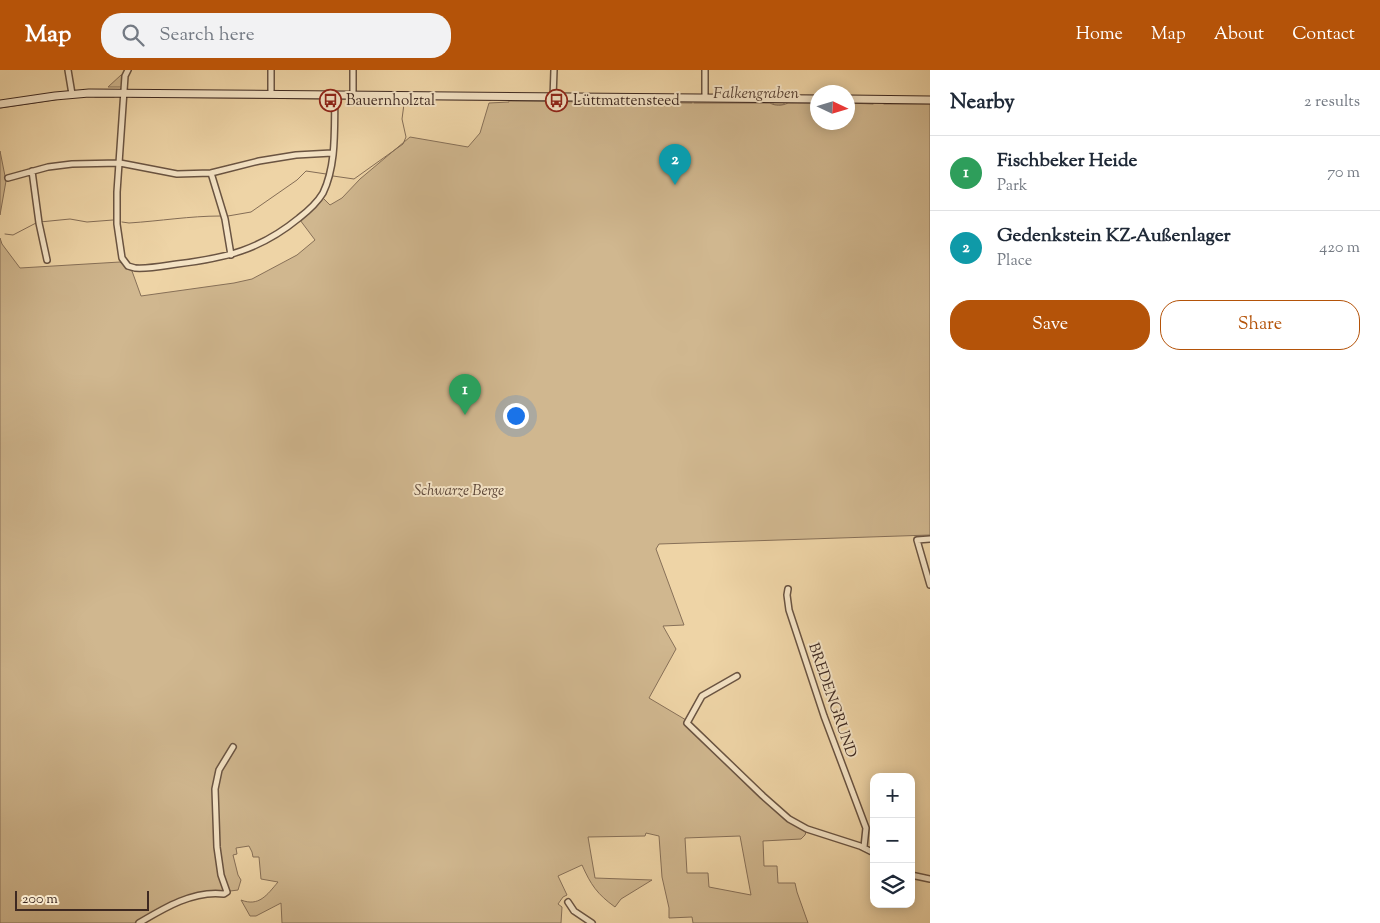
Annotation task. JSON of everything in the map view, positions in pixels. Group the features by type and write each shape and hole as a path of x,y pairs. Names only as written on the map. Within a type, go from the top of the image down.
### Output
{"street":[{"path":"68,70 72,94"},
{"path":"128,70 125,76 120,162 116,192 117,224 122,258 128,266 135,268 231,255 252,248 294,222 315,204 326,184 332,153 335,95"},
{"path":"271,70 271,94"},
{"path":"353,70 353,96"},
{"path":"553,98 554,70"},
{"path":"705,70 705,98"},
{"path":"0,104 72,94 124,93 553,98 810,98"},
{"path":"855,99 930,100"},
{"path":"8,178 48,167 120,162 177,174 211,173 296,155 332,153"},
{"path":"32,171 39,223 47,260"},
{"path":"211,173 225,219 231,255"},
{"path":"930,539 917,540 930,585"},
{"name":"BREDENGRUND","path":"788,589 789,610 824,716 866,828 864,847"},
{"path":"738,676 702,696 688,723 789,819 807,829 870,851"},
{"path":"140,923 167,906 207,893 224,894 227,892 221,875 217,847 215,789 218,774 233,747"},
{"path":"915,876 930,879"},
{"path":"568,902 574,911 592,923"}],"green space":[{"path":"123,75 122,87 108,87"},
{"name":"Schwarze Berge","path":"509,99 773,100 773,104 784,104 784,100 810,101 810,130 855,130 855,101 930,102 930,535 659,544 656,549 684,625 663,626 676,649 649,698 686,720 789,819 807,829 801,839 763,841 764,866 777,866 778,883 795,883 808,923 693,923 692,917 669,918 669,908 662,877 659,836 646,833 645,836 588,837 595,878 652,880 621,899 615,907 595,889 582,865 558,876 567,895 558,904 562,907 561,923 282,923 281,903 256,916 250,916 241,900 247,902 258,901 278,882 261,879 259,857 253,857 249,846 236,848 237,854 233,855 241,880 238,890 215,893 167,906 139,923 0,923 0,238 2,244 20,268 120,262 132,271 141,296 252,279 297,255 315,240 300,220 323,198 330,205 342,198 360,179 410,137 468,147 480,133 489,103 509,102","holes":["740,836 751,895 709,887 708,873 687,873 685,838"]},
{"path":"0,151 6,181 0,215"}],"waterway":[{"name":"Falkengraben","path":"95,97 114,97"},
{"name":"Falkengraben","path":"132,97 325,99"},
{"name":"Falkengraben","path":"0,108 61,99"},
{"name":"Falkengraben","path":"342,99 491,100"},
{"name":"Falkengraben","path":"510,101 692,103"},
{"name":"Falkengraben","path":"694,103 770,103 774,105 810,103"},
{"name":"Falkengraben","path":"855,103 873,104"},
{"path":"333,176 354,179 403,144 406,137 402,119 404,104"},
{"name":"Falkengraben","path":"884,104 930,104"},
{"path":"228,216 251,212 297,180 306,171 326,174"},
{"path":"122,222 220,216"},
{"path":"40,222 70,219 87,222 113,220"},
{"path":"5,234 13,235 36,223"}],"place":[{"name":"Bauernholztal","path":"330,100"},
{"name":"Lüttmattensteed","path":"557,100"},
{"name":"Gedenkstein KZ-Außenlager","path":"675,185"},
{"name":"Fischbeker Heide","path":"465,415"}]}
